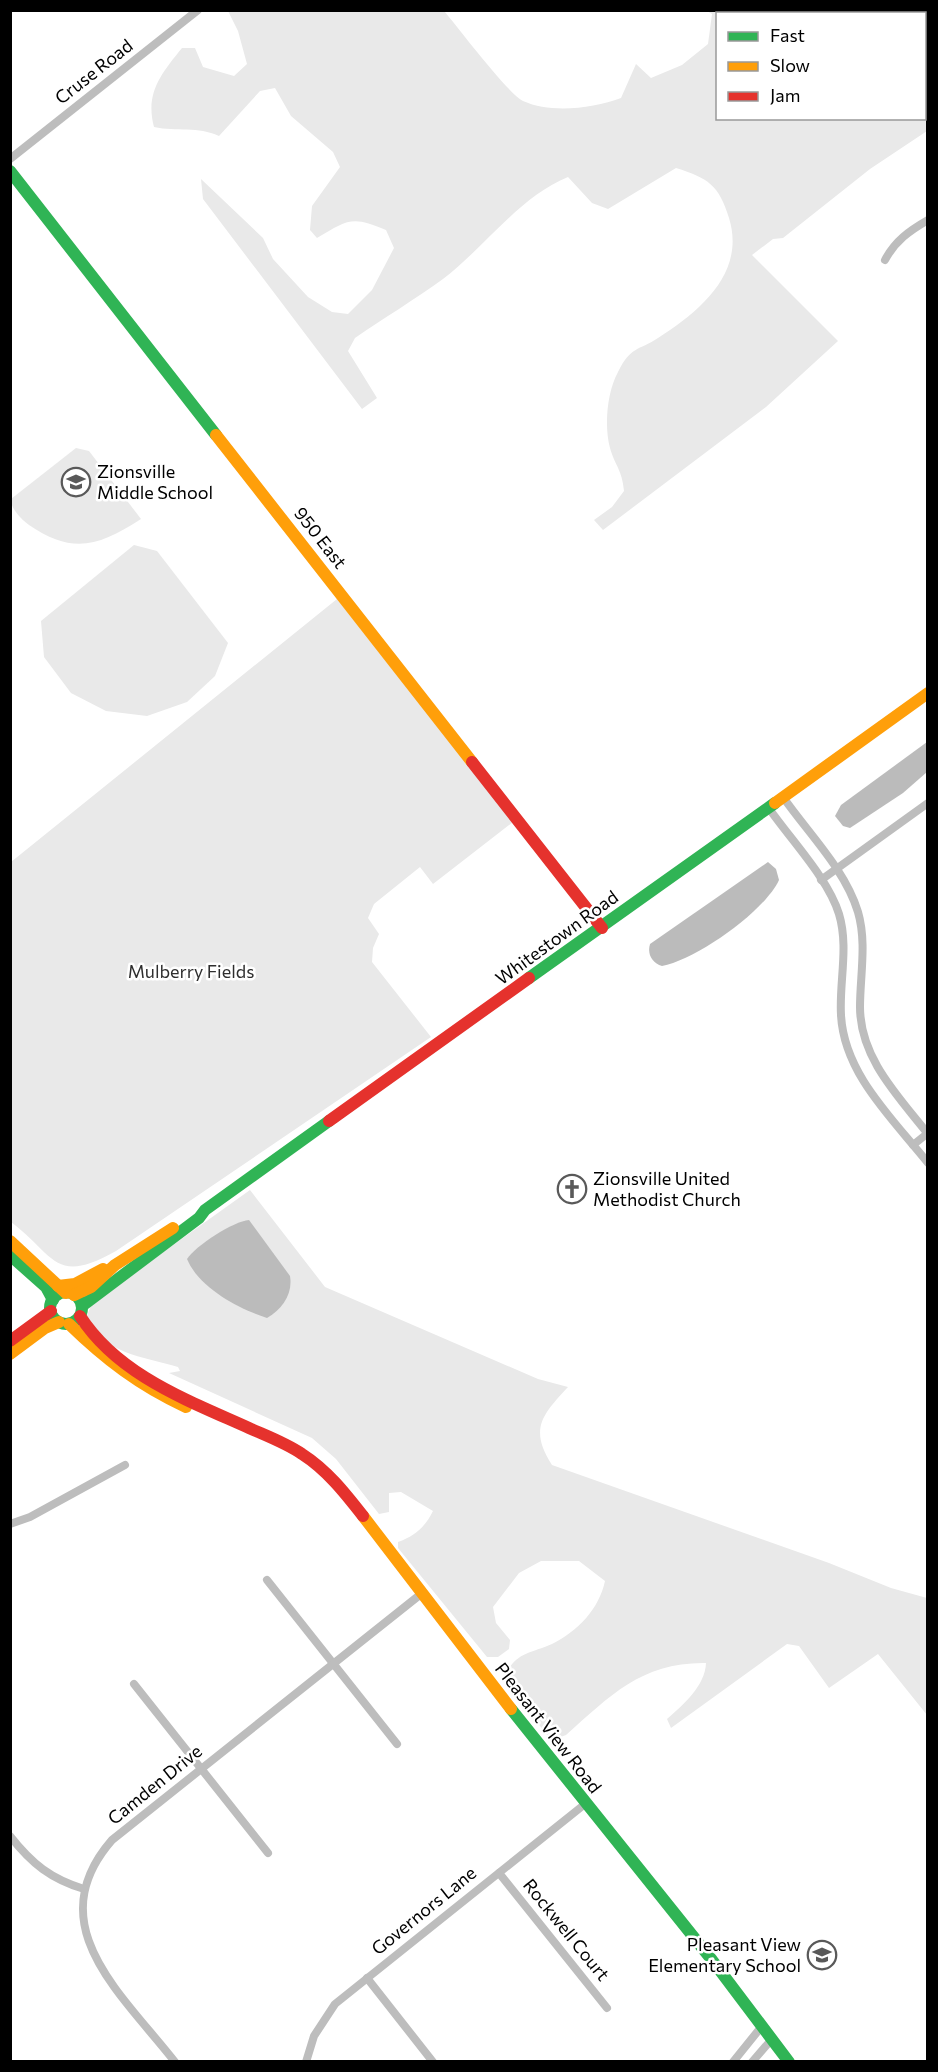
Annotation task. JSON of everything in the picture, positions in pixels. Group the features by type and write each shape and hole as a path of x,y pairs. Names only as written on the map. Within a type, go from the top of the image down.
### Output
{"street":[{"name":"Cruse Road","path":"10,159 198,10"},
{"name":"950 East","path":"10,171 602,928"},
{"path":"885,260 892,246 906,233 927,220"},
{"name":"Whitestown Road","path":"10,1354 45,1328 64,1323 81,1311 199,1218 205,1210 602,928 927,693"},
{"path":"783,797 849,889 860,921 862,943 860,1013 868,1048 884,1077 927,1134 913,1145"},
{"path":"821,880 927,803"},
{"path":"768,807 835,903 843,932 841,1012 849,1052 866,1083 927,1163"},
{"name":"Whitestown Road","path":"66,1291 75,1284 115,1265 195,1213 205,1210"},
{"name":"Pleasant View Road","path":"10,1241 66,1291 81,1311 91,1334 138,1373 295,1450 321,1467 344,1492 585,1804 789,2061"},
{"name":"Pleasant View Road","path":"10,1255 46,1287 52,1305 64,1323 123,1374 155,1394 248,1433 263,1436"},
{"name":"Whitestown Road","path":"66,1291 91,1287 115,1265"},
{"path":"10,1341 66,1291"},
{"path":"10,1524 125,1465"},
{"path":"267,1581 398,1744"},
{"name":"Camden Drive","path":"175,2061 106,1975 89,1947 83,1923 84,1889 96,1862 112,1840 421,1594"},
{"path":"134,1684 268,1853"},
{"name":"Governors Lane","path":"306,2061 322,2022 335,2004 585,1804"},
{"path":"10,1836 44,1872 54,1879 84,1889"},
{"name":"Rockwell Court","path":"499,1873 607,2008"},
{"path":"367,1978 433,2061"},
{"path":"734,2061 762,2026"},
{"path":"752,2061 772,2039"}],"green space":[{"path":"779,10 780,12 716,12 716,120 926,120 926,12 908,12 927,11 927,131 870,169 783,238 773,239 752,255 838,341 766,407 603,530 594,520 612,507 624,491 622,478 610,448 607,430 609,399 614,380 631,353 674,327 703,303 725,273 731,256 733,238 729,218 721,198 711,184 696,175 676,168 608,209 592,203 568,177 550,186 518,210 443,279 355,338 348,351 377,398 362,409 203,199 201,179 263,238 273,259 308,297 332,312 348,314 372,290 394,248 386,230 365,222 343,224 317,238 310,230 312,206 340,167 333,152 291,116 275,88 260,91 219,136 203,131 154,127 153,94 162,75 182,48 195,48 203,67 234,76 247,64 238,31 228,11 444,11 495,74 516,96 534,105 572,108 598,105 621,98 636,64 651,78 682,65 708,44 712,14 707,11"},
{"path":"76,448 89,451 141,519 99,541 73,543 59,541 29,525 20,517 12,506 11,499"},
{"path":"134,545 157,551 228,643 215,676 187,702 147,716 106,711 71,693 44,657 41,621"},
{"name":"Mulberry Fields","path":"337,599 513,822 433,884 420,867 374,904 368,918 379,934 373,948 372,962 431,1037 116,1251 80,1266 67,1266 57,1262 11,1222 11,862"},
{"path":"250,1190 325,1287 538,1379 568,1387 545,1414 540,1432 541,1442 552,1465 829,1563 891,1588 927,1598 927,1715 878,1654 829,1688 799,1646 787,1644 671,1728 667,1719 687,1701 698,1687 706,1663 683,1664 645,1675 613,1694 566,1735 555,1739 546,1734 504,1678 508,1669 518,1658 552,1644 579,1626 598,1601 605,1581 579,1561 541,1561 519,1573 493,1607 496,1623 510,1640 509,1649 498,1657 487,1657 398,1548 398,1542 419,1530 433,1511 401,1492 389,1493 389,1512 379,1514 336,1459 312,1438 169,1373 180,1371 178,1367 125,1352 103,1339 86,1318 92,1303"}],"shaded area":[{"path":"927,742 927,772 903,793 850,828 843,826 835,816 841,805"},
{"path":"768,862 776,869 779,880 760,906 745,919 710,944 676,962 662,966 653,960 649,951 650,944"},
{"path":"249,1220 290,1276 290,1288 286,1300 267,1318 244,1309 210,1288 187,1259 215,1235 242,1221"}],"traffic: fast":[{"path":"10,171 216,435"},
{"path":"529,978 775,803"},
{"path":"82,1306 199,1218 205,1210 329,1121"},
{"path":"10,1255 46,1287 53,1300"},
{"path":"66,1292 77,1297 82,1308 77,1319 66,1324 55,1319 50,1308 55,1297 66,1292"},
{"path":"511,1709 712,1960 789,2062"}],"traffic: slow":[{"path":"216,435 472,762"},
{"path":"775,803 928,693"},
{"path":"74,1295 91,1287 115,1265 173,1228"},
{"path":"10,1241 66,1293"},
{"path":"58,1286 75,1284 103,1269"},
{"path":"10,1354 45,1328 59,1322"},
{"path":"69,1324 124,1371 153,1390 186,1407"},
{"path":"363,1516 511,1709"}],"traffic: jam":[{"path":"472,762 602,928"},
{"path":"329,1121 529,978"},
{"path":"10,1341 51,1311"},
{"path":"80,1316 96,1337 114,1354 156,1384 283,1443 311,1460 335,1482 363,1516"}],"place":[{"name":"Zionsville Middle School","path":"76,482"},
{"name":"Zionsville United Methodist Church","path":"572,1189"},
{"name":"Pleasant View Elementary School","path":"822,1955"}]}
